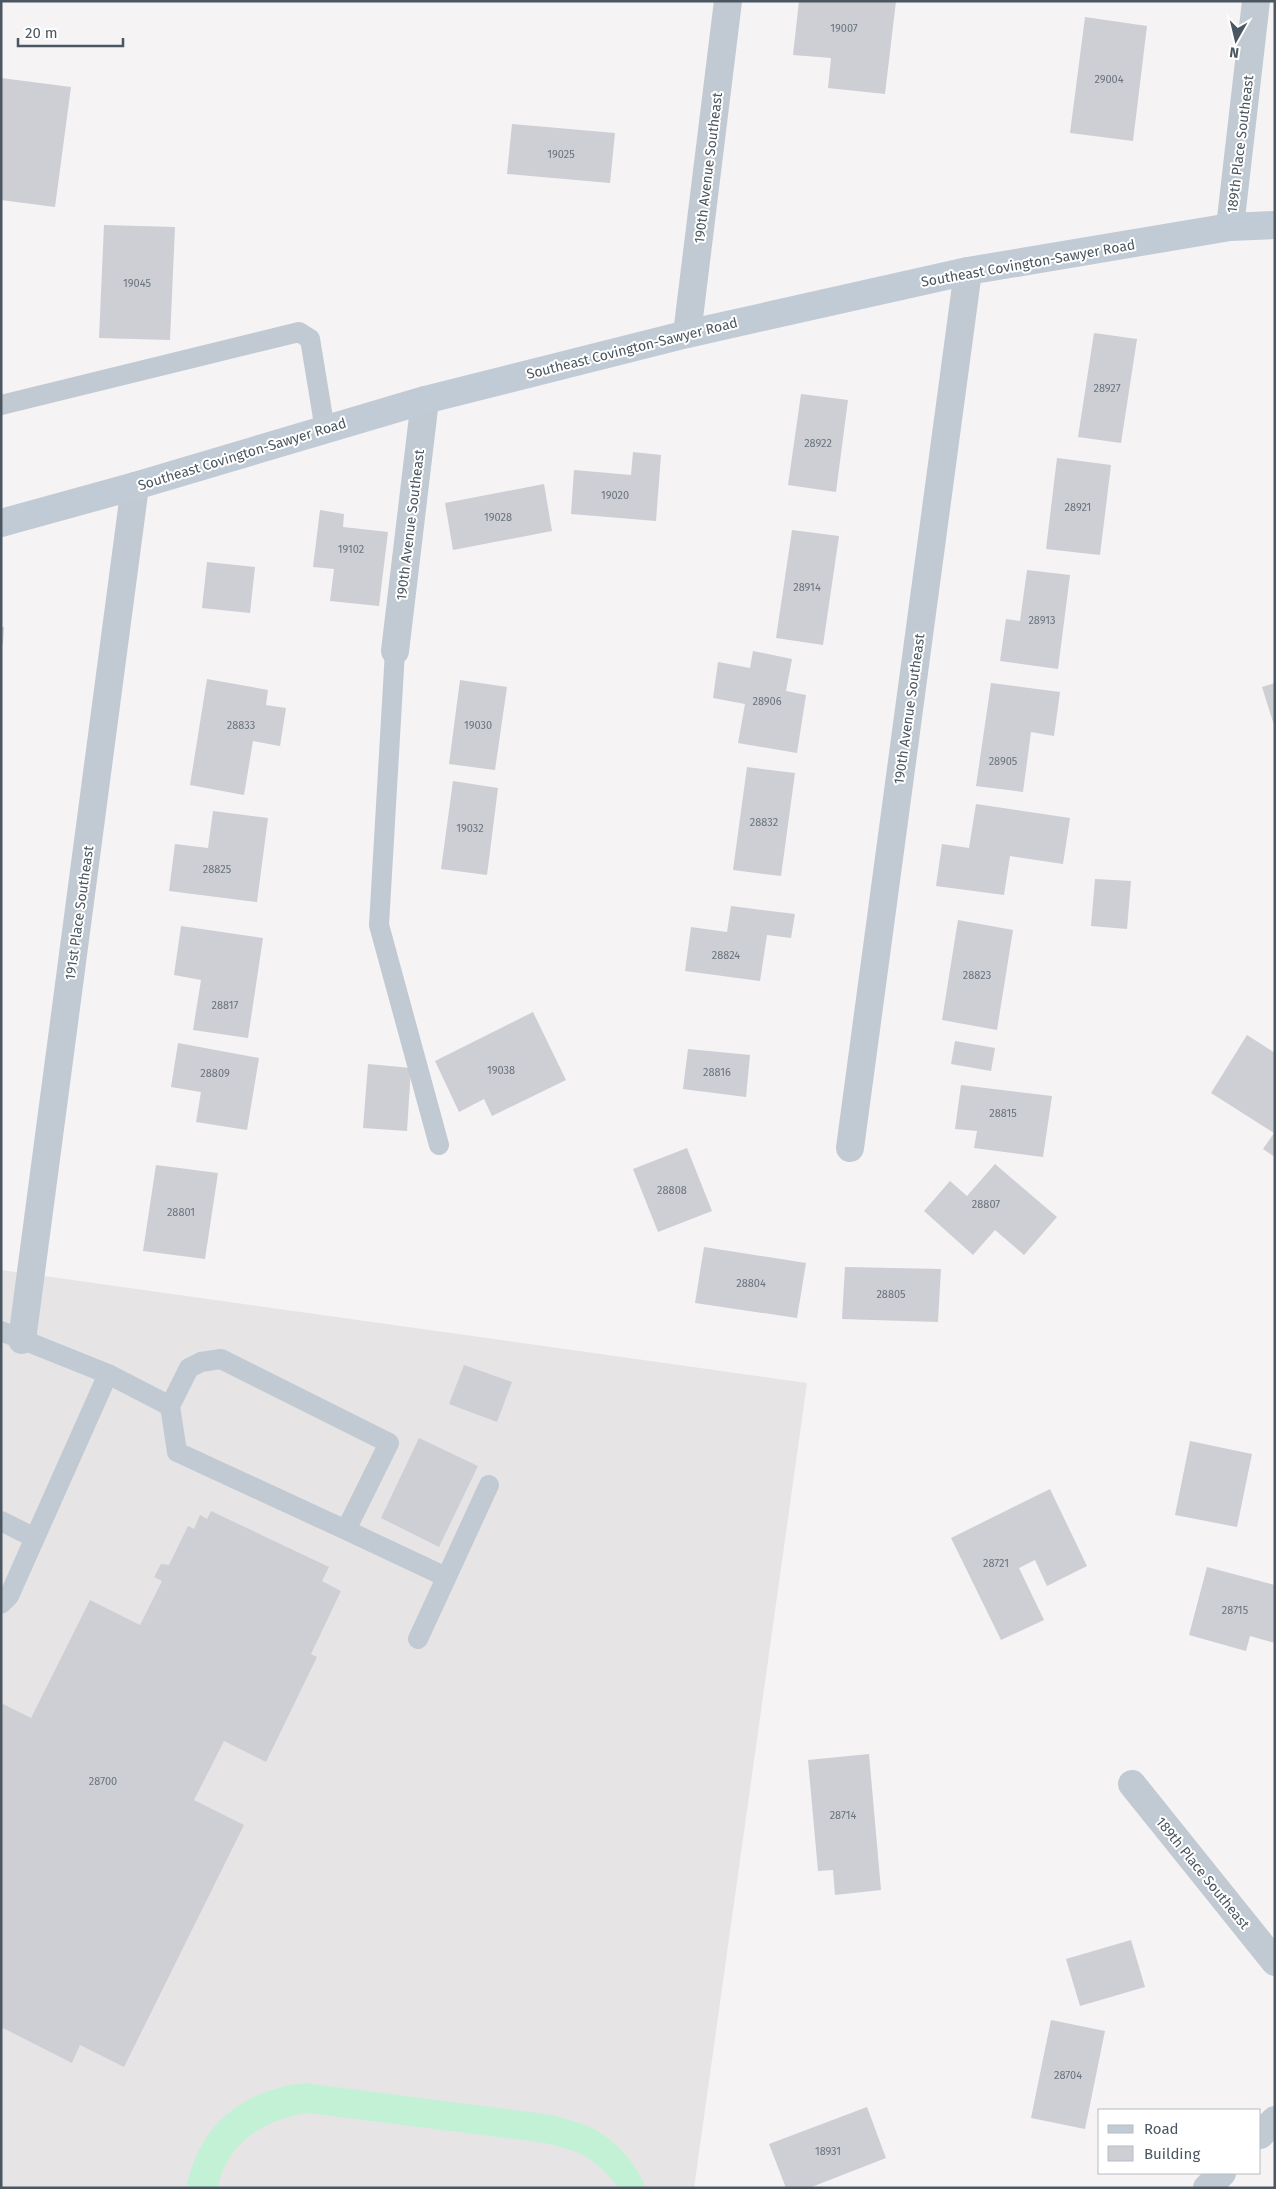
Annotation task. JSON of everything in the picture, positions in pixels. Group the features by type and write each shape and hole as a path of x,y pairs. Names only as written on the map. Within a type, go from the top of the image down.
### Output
{"street":[{"name":"190th Avenue Southeast","path":"687,334 728,1"},
{"name":"189th Place Southeast","path":"1230,227 1256,1"},
{"name":"Southeast Covington-Sawyer Road","path":"1,523 135,486 425,400 687,334 968,271 1230,227 1275,225"},
{"name":"190th Avenue Southeast","path":"850,1148 968,271"},
{"name":"190th Avenue Southeast","path":"395,651 425,400"},
{"name":"191st Place Southeast","path":"12,1336 135,486"},
{"name":"189th Place Southeast","path":"1132,1784 1275,1962"},
{"path":"1261,2134 1275,2120"},
{"path":"1207,2188 1221,2174"}],"lane":[{"path":"1,405 298,332 310,339 325,430"},
{"path":"395,651 379,925 439,1145"},
{"path":"12,1336 108,1374 170,1406"},
{"path":"346,1530 389,1443 221,1359 201,1362 189,1368 170,1406 177,1452 446,1577"},
{"path":"1,1604 9,1596 108,1374"},
{"path":"418,1639 489,1485"},
{"path":"1,1521 35,1538"}],"shaded area":[{"path":"1,1270 807,1383 694,2188 1,2188"}],"green space":[{"path":"304,2083 552,2115 573,2121 604,2135 622,2150 642,2178 646,2188 619,2188 595,2163 579,2153 545,2143 308,2113 278,2120 250,2136 229,2158 222,2172 218,2188 187,2188 190,2171 202,2145 224,2117 237,2106 252,2098 286,2086"}],"building":[{"path":"799,1 896,1 885,94 828,88 831,58 793,55"},
{"path":"1085,17 1147,26 1133,141 1070,133"},
{"path":"1,78 71,87 55,207 1,200"},
{"path":"512,124 615,133 610,183 507,174"},
{"path":"104,225 175,227 170,340 99,338"},
{"path":"1094,333 1137,339 1121,443 1078,437"},
{"path":"801,394 848,400 836,492 788,485"},
{"path":"633,452 661,455 656,521 571,514 574,470 631,475"},
{"path":"1057,458 1111,465 1100,555 1046,549"},
{"path":"544,484 552,531 453,550 445,503"},
{"path":"320,510 344,514 343,527 388,532 379,606 330,601 334,569 313,567"},
{"path":"792,530 839,536 823,645 776,638"},
{"path":"207,562 255,567 250,613 202,608"},
{"path":"1027,570 1070,575 1058,669 1000,661 1006,619 1020,621"},
{"path":"1,627 4,627 3,644 1,644"},
{"path":"753,651 792,659 786,691 806,695 797,753 738,743 745,704 713,698 718,662 750,668"},
{"path":"207,679 268,690 266,705 286,708 280,746 253,741 244,795 190,785"},
{"path":"460,680 507,687 495,770 449,764"},
{"path":"991,683 1060,692 1054,736 1031,732 1023,792 976,786"},
{"path":"1275,683 1275,725 1274,725 1262,687"},
{"path":"747,767 795,773 781,876 733,870"},
{"path":"453,781 498,788 487,875 441,869"},
{"path":"976,804 1070,818 1063,864 1010,856 1004,895 936,886 942,844 969,848"},
{"path":"213,811 268,818 257,902 169,891 175,844 208,848"},
{"path":"1095,879 1131,881 1127,929 1091,926"},
{"path":"731,906 795,914 791,938 767,935 760,981 685,971 691,927 727,932"},
{"path":"958,920 1013,930 997,1030 942,1020"},
{"path":"181,926 263,938 248,1038 193,1030 201,980 174,975"},
{"path":"533,1012 566,1080 492,1116 484,1099 459,1112 435,1061"},
{"path":"1247,1035 1275,1053 1275,1157 1263,1149 1274,1133 1211,1093"},
{"path":"955,1041 995,1048 991,1071 951,1064"},
{"path":"178,1043 259,1058 247,1130 196,1122 201,1092 171,1087"},
{"path":"688,1049 750,1055 746,1097 683,1089"},
{"path":"368,1064 411,1068 407,1131 363,1128"},
{"path":"961,1085 1052,1096 1043,1157 974,1148 977,1131 955,1129"},
{"path":"687,1148 712,1211 658,1232 633,1169"},
{"path":"995,1164 1057,1217 1024,1255 995,1230 973,1255 924,1211 950,1181 967,1196"},
{"path":"156,1165 218,1173 205,1259 143,1251"},
{"path":"704,1247 806,1263 797,1318 695,1303"},
{"path":"845,1267 941,1269 938,1322 842,1319"},
{"path":"464,1365 512,1382 497,1422 449,1404"},
{"path":"419,1438 478,1466 439,1547 381,1518"},
{"path":"1190,1441 1252,1454 1237,1527 1175,1515"},
{"path":"1050,1489 1087,1566 1047,1586 1035,1560 1019,1568 1044,1620 1001,1640 951,1538"},
{"path":"211,1511 329,1567 322,1581 341,1591 311,1654 317,1657 266,1762 224,1741 194,1800 244,1825 124,2067 80,2045 72,2063 1,2027 1,1703 31,1718 90,1600 140,1625 162,1581 154,1577 161,1564 169,1565 188,1526 194,1529 200,1515 207,1519"},
{"path":"1207,1567 1275,1585 1275,1643 1250,1636 1246,1651 1189,1635"},
{"path":"869,1754 881,1890 835,1895 833,1870 818,1871 808,1760"},
{"path":"1131,1940 1145,1987 1080,2006 1066,1959"},
{"path":"1051,2020 1105,2031 1085,2129 1031,2118"},
{"path":"867,2107 886,2158 809,2188 786,2188 769,2144"}]}
